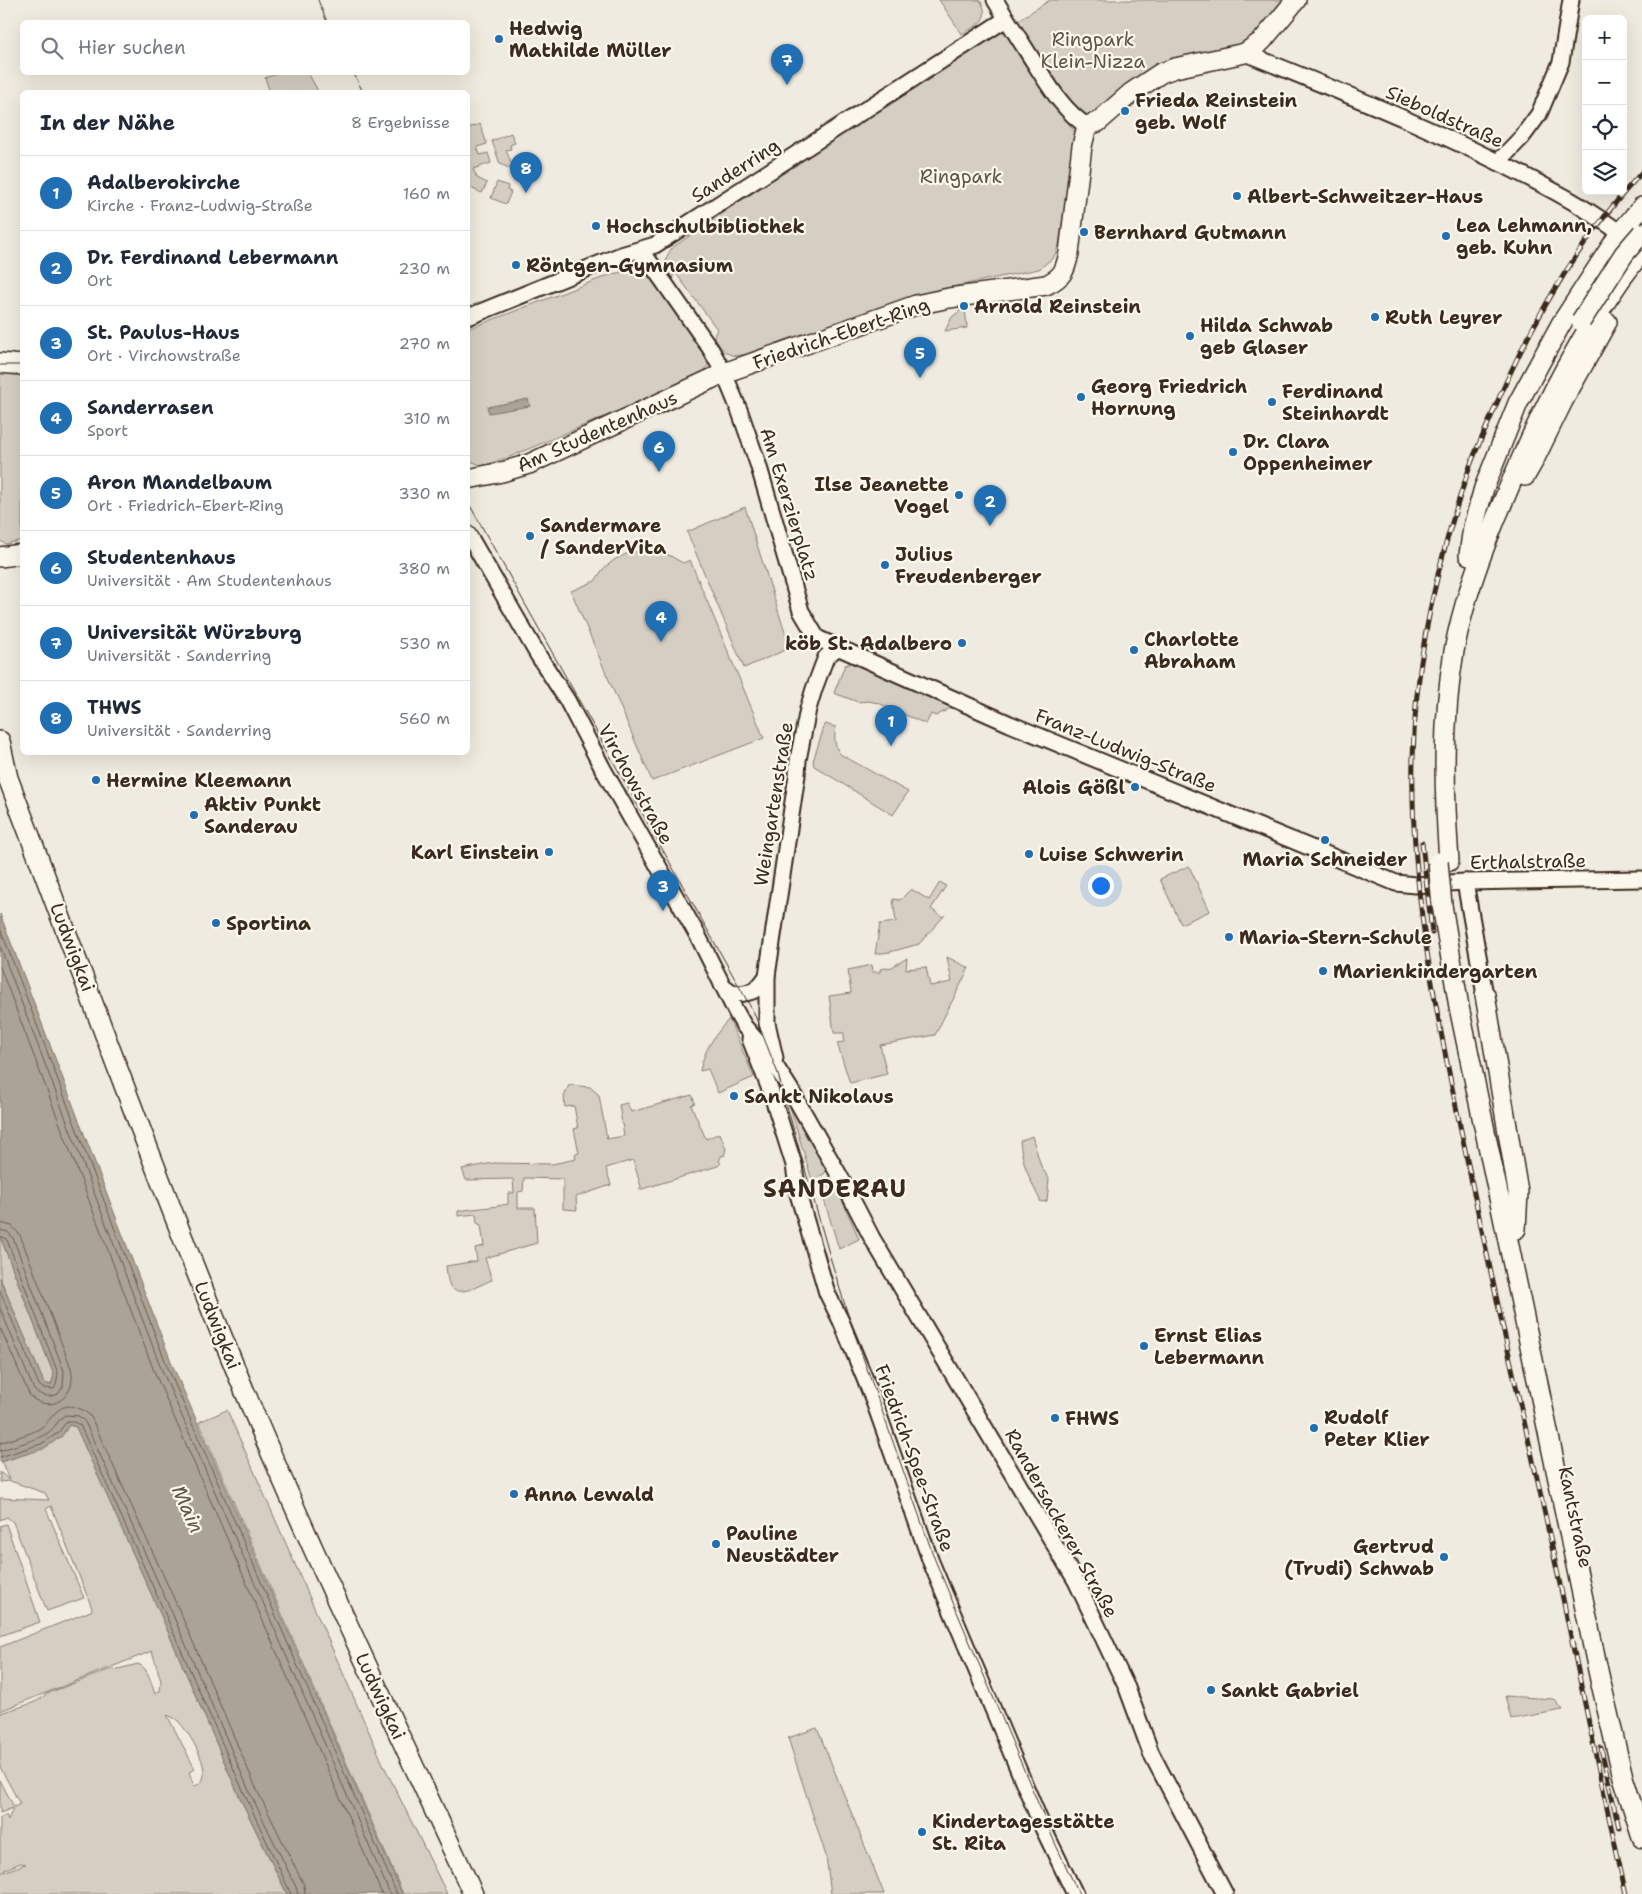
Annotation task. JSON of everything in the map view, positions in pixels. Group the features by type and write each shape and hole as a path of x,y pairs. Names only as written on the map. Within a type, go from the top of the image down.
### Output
{"main road":[{"path":"1087,126 1098,122 1131,93 1161,73 1175,68 1246,53 1262,41 1296,0"},
{"name":"Friedrich-Ebert-Ring","path":"724,374 916,305 949,298 1046,285 1058,279 1065,270 1069,253 1082,146 1087,126"},
{"path":"1469,555 1473,526 1484,488 1518,403 1561,324 1620,233 1642,207"},
{"path":"1444,862 1445,731 1452,662 1467,594 1532,433 1586,323 1619,263 1642,233"},
{"path":"1642,251 1586,323 1540,391 1522,428 1469,555 1450,619 1436,708 1434,765 1459,1008 1599,1675 1616,1750 1642,1837"},
{"path":"1503,501 1522,481 1604,326 1642,272"},
{"name":"Am Studentenhaus","path":"470,479 529,464 724,374"},
{"path":"0,557 20,554"},
{"name":"Ludwigkai","path":"0,741 12,787 161,1182 235,1369 328,1580 473,1894"},
{"path":"1448,904 1516,1229"},
{"path":"1485,995 1518,1192 1516,1229"},
{"name":"Kantstraße","path":"1516,1229 1610,1674 1642,1804"}],"street":[{"path":"995,0 1058,99 1076,119 1087,126"},
{"path":"1498,162 1522,137 1540,114 1561,62 1571,0"},
{"name":"Sanderring","path":"470,315 621,256 657,244 1006,19"},
{"name":"Sieboldstraße","path":"1246,53 1395,114 1498,162 1562,195 1642,247"},
{"name":"Am Exerzierplatz","path":"639,251 649,261 705,341 724,374 740,412 758,464 801,611 818,638 831,644"},
{"name":"Virchowstraße","path":"470,537 538,655 567,700 603,769 698,936 744,1026 767,1053 843,1182"},
{"name":"Weingartenstraße","path":"780,1074 772,1049 767,1023 766,976 804,726 814,689 831,644"},
{"name":"Franz-Ludwig-Straße","path":"831,644 1005,722 1390,881 1415,885"},
{"name":"Erthalstraße","path":"1415,885 1465,882 1642,879"},
{"path":"1465,882 1485,995"},
{"path":"722,985 734,994 751,993 756,990 766,976"},
{"name":"Friedrich-Spee-Straße","path":"744,1026 771,1092 794,1165 801,1205 827,1293 841,1321 872,1396 931,1562 1043,1828 1074,1894"},
{"name":"Randersackerer Straße","path":"843,1182 872,1238 1076,1581 1123,1680 1151,1753 1225,1894"}],"green space":[{"path":"939,0 980,0 984,17 977,25 962,34"},
{"name":"Ringpark Klein-Nizza","path":"1050,0 1287,0 1254,39 1241,46 1173,61 1144,72 1086,126 1077,122 1017,21"},
{"name":"Ringpark","path":"999,20 1024,63 1075,132 1059,245 1054,257 1039,269 932,291 758,352 736,356 724,350 713,338 717,329 675,272 671,281 667,272 666,260 672,248"},
{"path":"272,75 309,75 317,90 269,90 265,78"},
{"path":"480,124 487,144 477,147 480,155 488,153 491,163 473,169 477,178 487,183 482,193 470,188 470,127"},
{"path":"511,133 515,143 510,145 511,149 506,150 512,165 517,163 522,165 531,159 532,161 536,159 539,166 533,179 500,164 492,141"},
{"path":"497,182 508,186 507,190 511,192 506,204 491,198"},
{"path":"639,269 654,281 705,349 708,366 700,376 512,456 483,466 470,461 470,328 612,274"},
{"path":"965,307 967,328 945,331 952,317"},
{"path":"15,372 20,374 20,540 6,544 0,541 0,373"},
{"path":"745,507 790,648 744,668 687,532"},
{"path":"639,551 663,552 683,563 690,560 764,738 652,781 571,591 595,581 603,569 614,560 626,554"},
{"path":"851,663 954,706 936,716 931,714 926,724 878,703 858,702 834,693 845,665"},
{"path":"825,724 836,727 835,741 840,754 908,792 893,815 814,766 813,761"},
{"path":"1189,866 1210,911 1181,924 1160,879"},
{"path":"940,882 946,886 931,909 943,917 945,915 919,944 875,954 880,924 896,922 893,899 900,900 911,889 929,900"},
{"path":"947,957 969,968 935,1035 880,1045 887,1074 850,1083 837,1043 844,1042 844,1033 834,1033 829,996 851,993 848,970 872,965 873,972 880,972 880,969 892,967 907,958 906,969 926,967 930,986 952,982"},
{"path":"729,1019 754,1077 718,1093 708,1069 700,1071 704,1056 711,1043"},
{"path":"569,1085 590,1087 599,1095 607,1139 624,1136 619,1105 627,1103 631,1112 692,1095 695,1103 691,1105 706,1139 720,1133 726,1149 724,1156 722,1155 719,1161 721,1163 718,1166 639,1190 641,1187 633,1160 606,1168 611,1185 576,1197 577,1210 563,1209 563,1179 524,1178 523,1191 518,1192 518,1208 535,1208 537,1243 485,1258 492,1280 464,1291 454,1290 449,1284 446,1266 477,1261 475,1248 484,1246 481,1225 477,1223 476,1214 458,1216 458,1211 508,1204 508,1193 514,1193 513,1179 466,1180 462,1169 493,1163 552,1164 576,1159 575,1154 579,1153 574,1129 578,1128 574,1106 565,1107 564,1097"},
{"path":"793,1106 828,1168 824,1174 812,1180 790,1107"},
{"path":"1032,1136 1041,1166 1049,1179 1047,1201 1041,1202 1030,1180 1023,1157 1020,1141"},
{"path":"829,1177 833,1179 859,1239 839,1249 819,1183"},
{"path":"0,1236 54,1375 51,1385 44,1383 0,1278"},
{"path":"227,1410 384,1766 447,1894 403,1894 199,1422"},
{"path":"69,1425 76,1427 163,1620 240,1798 287,1894 0,1894 0,1873 26,1864 21,1863 0,1871 0,1818 6,1815 8,1820 13,1808 0,1813 0,1780 14,1807 20,1804 0,1767 0,1711 0,1647 91,1611 92,1608 51,1506 46,1509 84,1598 47,1611 13,1522 7,1517 0,1520 0,1498 49,1500 45,1493 10,1481 0,1482 0,1472 9,1480 2,1462 48,1445 63,1433","holes":["152,1651 161,1681 160,1691 155,1694 145,1669 138,1664 114,1670 111,1669 46,1694 32,1703 1,1713 0,1711","167,1715 177,1720 182,1726 195,1744 200,1755 204,1775 201,1782 194,1786 189,1772 195,1769"]},
{"path":"6,1524 40,1622 0,1636 0,1526"},
{"path":"1505,1696 1554,1699 1563,1710 1511,1719"},
{"path":"817,1728 884,1894 831,1894 826,1856 788,1738"}],"water":[{"path":"528,399 530,406 489,413 487,407"},
{"name":"Main","path":"0,914 172,1364 402,1894 287,1894 240,1798 163,1620 76,1427 69,1425 62,1436 43,1449 0,1462 0,1278 44,1383 51,1385 54,1375 0,1236"}],"tram line":[{"path":"318,0 326,20"},
{"path":"354,75 362,90"},
{"path":"0,365 20,365"},
{"path":"470,506 754,1013 777,1071 849,1318 935,1560 1055,1843 1079,1894"}],"railway":[{"path":"1626,1894 1440,1027 1419,894 1413,804 1413,758 1418,686 1429,615 1446,544 1472,460 1521,351 1556,288 1596,228 1642,172"},
{"path":"1422,843 1432,933"},
{"path":"1601,1748 1619,1828"}],"place":[{"name":"Hedwig Mathilde Müller","path":"499,39"},
{"name":"Universität Würzburg","path":"787,85"},
{"name":"Frieda Reinstein geb. Wolf","path":"1125,111"},
{"name":"THWS","path":"526,193"},
{"name":"Albert-Schweitzer-Haus","path":"1237,196"},
{"name":"Hochschulbibliothek","path":"596,226"},
{"name":"Bernhard Gutmann","path":"1084,232"},
{"name":"Lea Lehmann, geb. Kuhn","path":"1446,236"},
{"name":"Röntgen-Gymnasium","path":"516,265"},
{"name":"Arnold Reinstein","path":"964,306"},
{"name":"Ruth Leyrer","path":"1375,317"},
{"name":"Hilda Schwab geb Glaser","path":"1190,336"},
{"name":"Aron Mandelbaum","path":"920,378"},
{"name":"Georg Friedrich Hornung","path":"1081,397"},
{"name":"Ferdinand Steinhardt","path":"1272,402"},
{"name":"Dr. Clara Oppenheimer","path":"1233,452"},
{"name":"Studentenhaus","path":"659,472"},
{"name":"Ilse Jeanette Vogel","path":"959,495"},
{"name":"Dr. Ferdinand Lebermann","path":"990,526"},
{"name":"Sandermare / SanderVita","path":"530,536"},
{"name":"Julius Freudenberger","path":"885,565"},
{"name":"Sanderrasen","path":"661,642"},
{"name":"köb St. Adalbero","path":"962,643"},
{"name":"Charlotte Abraham","path":"1134,650"},
{"name":"Adalberokirche","path":"891,746"},
{"name":"Hermine Kleemann","path":"96,780"},
{"name":"Alois Gößl","path":"1135,787"},
{"name":"Aktiv Punkt Sanderau","path":"194,815"},
{"name":"Maria Schneider","path":"1325,840"},
{"name":"Karl Einstein","path":"549,852"},
{"name":"Luise Schwerin","path":"1029,854"},
{"name":"St. Paulus-Haus","path":"663,911"},
{"name":"Sportina","path":"216,923"},
{"name":"Maria-Stern-Schule","path":"1229,937"},
{"name":"Marienkindergarten","path":"1323,971"},
{"name":"Sankt Nikolaus","path":"734,1096"},
{"name":"Ernst Elias Lebermann","path":"1144,1346"},
{"name":"FHWS","path":"1055,1418"},
{"name":"Rudolf Peter Klier","path":"1314,1428"},
{"name":"Anna Lewald","path":"514,1494"},
{"name":"Pauline Neustädter","path":"716,1544"},
{"name":"Gertrud (Trudi) Schwab","path":"1444,1557"},
{"name":"Sankt Gabriel","path":"1211,1690"},
{"name":"Kindertagesstätte St. Rita","path":"922,1832"}],"district":[{"name":"SANDERAU","path":"835,1189"}]}
